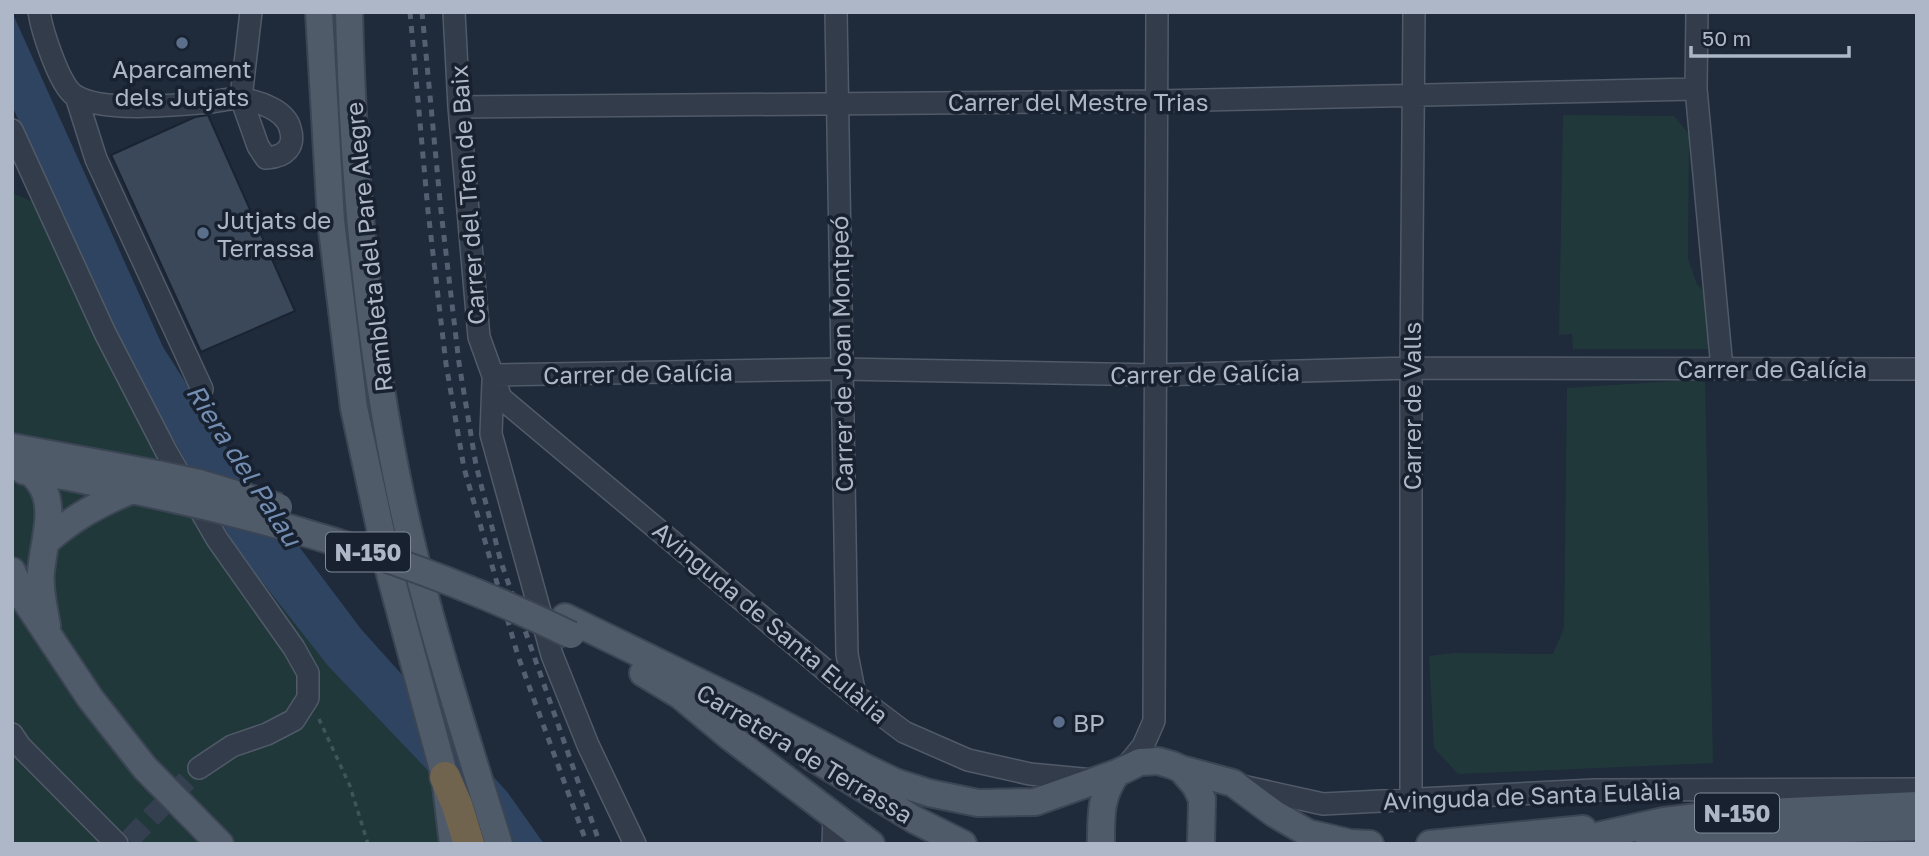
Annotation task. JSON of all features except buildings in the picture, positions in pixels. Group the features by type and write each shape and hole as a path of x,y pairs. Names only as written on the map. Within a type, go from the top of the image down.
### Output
{"highway":[{"path":"444,777 457,805 469,844"}],"main road":[{"name":"Rambleta del Pare Alegre","path":"319,12 331,221 354,408 390,574 444,777 453,844"},
{"name":"Rambleta del Pare Alegre","path":"349,12 357,177 374,349 405,517 432,626 499,844"},
{"name":"N-150","path":"12,447 96,462 149,486 399,561 648,660"},
{"path":"17,472 96,462"},
{"path":"17,472 45,490 49,508 48,540 41,572 48,631"},
{"name":"N-150","path":"17,472 149,486"},
{"path":"48,540 89,508 149,486"},
{"path":"12,571 25,600 90,698 126,746 166,791 220,844"},
{"name":"N-150","path":"568,626 681,696"},
{"path":"648,660 754,709 895,782 929,793 978,803 1035,802 1140,762 1158,761 1233,783 1275,814 1308,833 1350,843 1370,844"},
{"name":"Carretera de Terrassa","path":"648,660 772,731 915,820 963,844"},
{"path":"681,696 871,844"},
{"name":"Carretera de Terrassa","path":"681,696 875,817 924,844"},
{"path":"1181,769 1195,785 1202,799 1201,844"},
{"path":"1101,844 1101,803 1114,774"},
{"name":"N-150","path":"1562,844 1664,821 1753,811 1916,807"},
{"name":"N-150","path":"1649,844 1916,807"},
{"path":"1430,844 1664,821"}],"street":[{"path":"39,12 64,81 76,96 96,159 202,389"},
{"path":"76,96 93,103 112,105 181,104 241,98 251,12"},
{"name":"Carrer del Tren de Baix","path":"454,12 478,337 493,376"},
{"name":"Carrer de Joan Montpeó","path":"836,12 847,654 855,695"},
{"path":"1114,774 1143,746 1154,721 1157,12"},
{"name":"Carrer de Valls","path":"1411,799 1414,12"},
{"path":"1697,12 1696,89 1722,368"},
{"name":"Carrer del Mestre Trias","path":"460,107 1156,101 1696,89"},
{"path":"12,130 105,333 141,404 217,539 309,673 309,698 294,720 267,734 232,746 200,768"},
{"name":"Carrer de Galícia","path":"493,376 841,369 1156,375 1411,368 1917,369"},
{"path":"493,376 491,434 552,655 588,745 635,844"},
{"name":"Avinguda de Santa Eulàlia","path":"493,376 501,398 855,695 904,732 968,760 1030,774 1114,774"},
{"path":"12,734 20,746 123,843"},
{"name":"Avinguda de Santa Eulàlia","path":"1233,783 1323,804 1594,790 1916,807"},
{"path":"833,844 834,816"},
{"path":"1802,844 1850,837 1917,834"}],"path":[{"path":"309,698 332,741 350,786 368,844"}],"green space":[{"path":"1563,115 1674,116 1689,134 1688,259 1697,284 1708,296 1709,349 1573,349 1572,334 1559,335"},
{"path":"12,193 36,203 56,204 140,382 238,551 328,666 498,844 12,844"},
{"path":"1705,379 1713,763 1458,774 1434,748 1429,656 1453,653 1553,654 1564,628 1567,388"}],"water":[{"name":"Riera del Palau","path":"12,12 163,347 240,468 361,629 508,793 544,844 498,844 328,666 238,551 140,382 12,106"}],"tunnel":[{"path":"129,840 199,768"}],"railway":[{"path":"410,12 428,211 446,364 464,468 518,656 587,844"},
{"path":"422,12 459,363 476,465 501,562 600,844"}],"place":[{"name":"Aparcament dels Jutjats","path":"182,43"},
{"name":"Jutjats de Terrassa","path":"203,233"},
{"name":"BP","path":"1059,722"}]}
